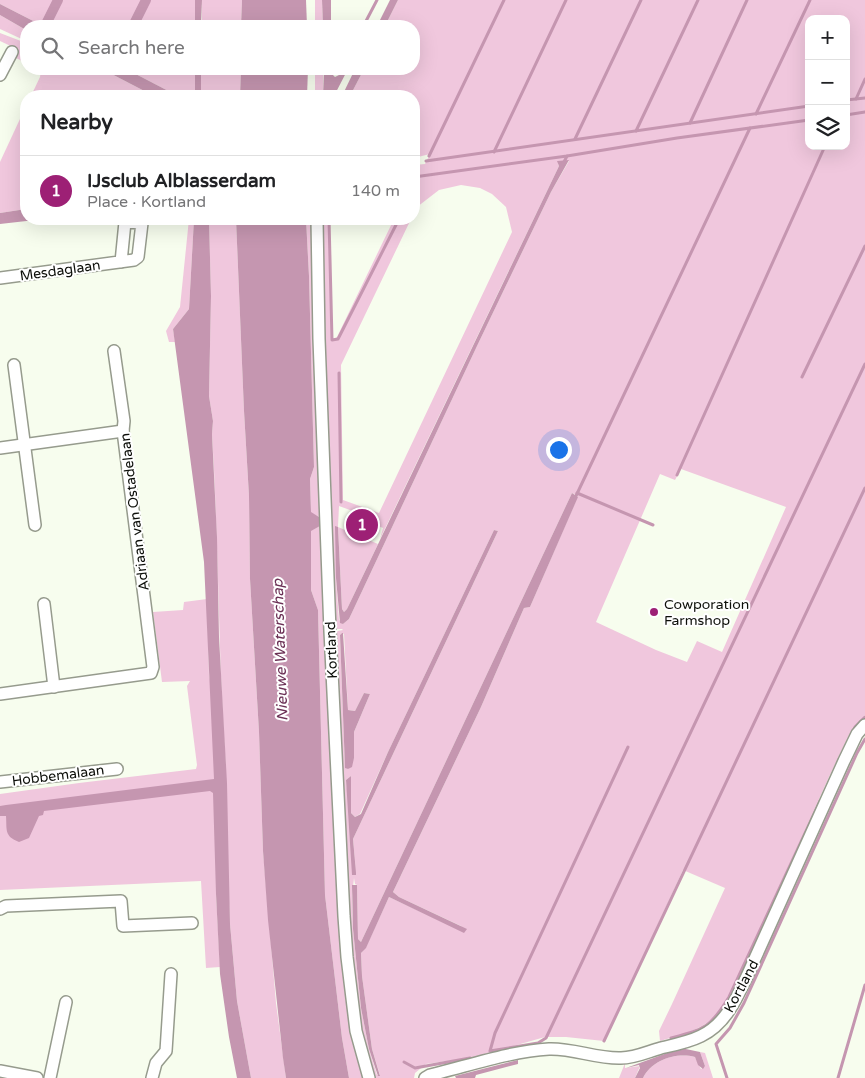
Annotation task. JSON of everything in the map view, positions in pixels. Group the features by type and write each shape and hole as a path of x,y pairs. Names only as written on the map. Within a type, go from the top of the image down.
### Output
{"street":[{"path":"0,76 12,52"},
{"name":"Kortland","path":"317,225 319,339 330,631 344,916 356,1031 369,1078"},
{"name":"Mesdaglaan","path":"0,278 120,262"},
{"name":"Adriaan van Ostadelaan","path":"54,686 151,673 153,667 114,351"},
{"path":"14,364 35,525"},
{"path":"0,448 123,431"},
{"path":"0,694 54,686 44,604"},
{"name":"Kortland","path":"425,1078 430,1075 520,1053 549,1049 620,1059 636,1057 700,1037 712,1030 721,1022 732,1006 844,761 857,734 865,725"},
{"name":"Hobbemalaan","path":"0,782 117,768"},
{"path":"0,909 6,906 121,901 123,926 192,923"},
{"path":"152,1078 156,1063 166,1051 171,974"},
{"path":"50,1078 66,1002"},
{"path":"0,1071 37,1078"}],"shaded area":[{"path":"0,0 195,0 195,20 31,20 0,4"},
{"path":"202,0 242,0 241,20 202,20"},
{"path":"315,0 322,0 323,20 315,20"},
{"path":"398,0 865,0 865,715 849,735 727,1004 712,1019 689,1032 660,1041 659,1031 725,888 683,870 604,1041 545,1037 475,1057 426,1064 415,1073 414,1078 371,1078 362,1041 351,966 332,632 343,630 333,629 320,225 329,225 331,341 337,337 391,225 408,225 341,365 343,500 379,513 512,232 506,207 492,194 480,188 461,185 439,190 420,205 420,164 425,164 430,154 420,156 420,90 353,90 361,75 420,75 420,20 388,20","holes":["569,161 551,192 477,346 349,619 343,624 339,620 336,578 339,506 380,521 378,526 383,528 380,539 559,166 558,163","681,469 786,507 722,652 697,641 687,662 596,622 660,474 675,480","572,493 578,496 530,607 524,608 481,707 393,892 399,897 461,926 464,932 389,897 366,947 361,953 362,976 372,1049 380,1075 377,1075 369,1049 361,1008 353,929 352,895 354,878 357,885 358,939 361,942","494,530 498,531 353,839 356,873 346,780 351,776 351,813 355,817 360,814","344,634 348,710 355,711 364,693 370,694 354,732 354,758 348,769 345,767 340,635"]},
{"path":"0,15 20,27 20,38 0,29"},
{"path":"0,33 20,41 20,60 14,57 17,49 0,41"},
{"path":"40,75 114,75 142,90 34,90"},
{"path":"138,75 195,75 195,90 166,90"},
{"path":"201,75 241,75 240,90 201,90"},
{"path":"315,75 323,75 323,90 315,90"},
{"path":"20,119 20,210 0,213 0,162"},
{"path":"188,225 194,225 189,309 173,329 175,342 169,342 166,331 180,307"},
{"path":"209,225 236,225 263,851 276,1003 286,1078 251,1078 237,1001 228,879 216,894 220,967 206,968 201,881 0,890 0,794 196,769 187,686 190,681 162,682 153,612 183,610 184,602 207,599 209,675 226,769 221,685 213,421 209,396 211,296"},
{"path":"306,225 313,225 321,515 319,517 311,513 310,479 314,467"},
{"path":"320,526 323,551 343,969 346,996 363,1078 349,1078 342,1038 325,895 318,610 311,590 310,531"},
{"path":"338,527 378,544 347,609 344,612 342,609"},
{"path":"700,1052 705,1053 713,1078 643,1078 652,1066 673,1057 695,1057 701,1069 705,1066"},
{"path":"625,1063 625,1068 640,1066 635,1078 619,1078"}],"water":[{"path":"195,0 202,0 201,20 195,20"},
{"path":"242,0 306,0 307,20 241,20"},
{"path":"322,0 331,0 331,20 323,20"},
{"path":"390,0 398,0 388,20 380,20"},
{"path":"0,4 31,20 20,20 20,27 0,15"},
{"path":"114,75 138,75 166,90 142,90"},
{"path":"195,75 201,75 201,90 195,90"},
{"path":"241,75 308,75 307,90 240,90"},
{"path":"324,75 333,75 335,77 345,75 337,90 323,90"},
{"path":"352,75 361,75 353,90 345,90"},
{"path":"569,160 551,192 477,346 349,619 343,624 340,623 336,578 335,526 338,527 342,609 344,612 559,166 557,161"},
{"path":"20,210 20,222 0,224 0,213"},
{"path":"194,225 209,225 211,296 209,396 213,421 219,637 227,783 230,924 237,1001 251,1078 237,1078 220,974 213,793 210,791 44,811 43,815 39,816 29,838 19,842 9,835 6,816 0,816 0,806 214,779 204,562 173,329 189,309"},
{"name":"Nieuwe Waterschap","path":"236,225 306,225 314,467 310,479 311,512 319,517 320,526 311,531 311,590 318,610 325,895 342,1038 349,1078 286,1078 268,920 263,851"},
{"path":"572,493 578,497 530,607 524,608 481,707 393,892 399,897 467,929 464,933 389,897 366,948 361,953 362,976 372,1049 380,1076 378,1076 369,1049 361,1008 353,929 352,885 357,885 358,939 361,942"},
{"path":"494,530 498,531 353,839 356,875 352,875 346,780 351,776 351,813 355,817 361,814 388,752"},
{"path":"342,633 348,710 355,711 364,693 370,694 354,732 354,758 352,767 348,769 345,768 340,635"},
{"path":"681,1048 700,1052 705,1066 703,1069 698,1065 695,1057 688,1056 673,1057 658,1062 652,1066 643,1078 635,1078 640,1068 639,1065 626,1068"},
{"path":"518,1060 518,1064 476,1075 475,1078 456,1078 455,1076"}],"waterway":[{"path":"48,20 58,0"},
{"path":"136,20 146,0"},
{"path":"367,20 377,0"},
{"path":"429,156 504,0"},
{"path":"494,152 566,0"},
{"path":"575,139 641,0"},
{"path":"636,131 698,0"},
{"path":"690,123 747,0"},
{"path":"756,114 810,0"},
{"path":"856,99 865,79"},
{"path":"850,100 865,98"},
{"path":"426,161 805,107"},
{"path":"850,114 865,112"},
{"path":"420,176 805,121"},
{"path":"575,498 750,128"},
{"path":"677,475 823,150"},
{"path":"563,164 567,156"},
{"path":"329,225 332,340 338,339 396,225"},
{"path":"802,377 865,246"},
{"path":"628,747 495,1033 490,1051 538,1043 546,1038 865,364"},
{"path":"339,373 341,502"},
{"path":"604,1041 865,488"},
{"path":"577,493 653,525"},
{"path":"853,732 855,727 865,717"},
{"path":"727,1078 716,1044 730,1028 744,1003 865,739"},
{"path":"671,1038 706,1026 717,1015 729,997 820,801"},
{"path":"838,1078 865,985"},
{"path":"404,1062 415,1068 470,1058"}],"place":[{"name":"IJsclub Alblasserdam","path":"362,525"},
{"name":"Cowporation Farmshop","path":"654,612"}]}
